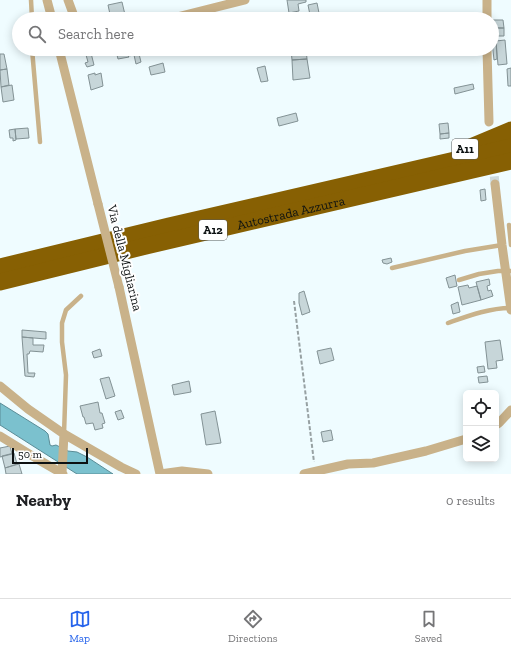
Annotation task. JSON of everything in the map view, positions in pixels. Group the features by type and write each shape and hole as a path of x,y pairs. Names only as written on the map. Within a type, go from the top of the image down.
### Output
{"highway":[{"name":"A11","path":"420,168 511,130"},
{"name":"Autostrada Azzurra","path":"0,267 511,146"},
{"name":"Autostrada Azzurra","path":"0,282 146,246 511,161"}],"street":[{"path":"47,0 50,12"},
{"path":"68,0 72,12"},
{"path":"197,12 245,0"},
{"path":"486,0 487,12"},
{"name":"Via della Migliarina","path":"61,56 119,287 160,474"},
{"path":"487,56 489,122"},
{"path":"495,184 506,245 505,254 511,309"},
{"path":"0,386 28,409 64,434 136,474"},
{"path":"499,422 511,410"},
{"path":"0,436 61,474 64,434"},
{"path":"304,474 348,464 373,463 426,451 463,440"},
{"path":"160,474 182,471 208,474"}],"lane":[{"path":"31,0 32,12"},
{"path":"33,56 40,142"},
{"path":"392,268 465,251 506,245 509,224"},
{"path":"458,280 479,274 508,271"},
{"path":"64,434 66,375 62,342 62,323 66,310 81,296"},
{"path":"448,323 472,314 494,309 511,309"}],"path":[{"path":"294,301 315,471"}],"water":[{"path":"0,403 45,431 48,434 50,445 56,445 68,451 77,452 113,474 77,474 0,425"}],"building":[{"path":"287,0 306,0 306,2 298,4 299,11 289,12"},
{"path":"122,2 124,12 110,12 108,5"},
{"path":"317,3 319,12 309,12 308,5"},
{"path":"499,20 503,20 504,28 499,28"},
{"path":"499,28 504,28 504,36 499,36"},
{"path":"505,40 507,64 498,65 499,41"},
{"path":"0,54 4,54 7,69 0,70"},
{"path":"86,56 92,56 94,65 87,67 85,63 88,62"},
{"path":"117,56 129,57 118,59"},
{"path":"134,56 140,56 141,62 136,64"},
{"path":"292,56 307,56 307,59 292,60"},
{"path":"494,56 497,56 497,59 494,60"},
{"path":"307,59 310,78 293,80 292,60"},
{"path":"163,63 165,72 151,75 149,67"},
{"path":"265,66 268,81 261,82 257,68"},
{"path":"511,68 511,86 508,86 507,69"},
{"path":"7,69 9,85 1,87 0,70"},
{"path":"95,73 95,75 101,73 103,86 91,90 88,75"},
{"path":"473,84 474,89 455,94 454,88"},
{"path":"12,85 14,100 3,102 1,87"},
{"path":"296,113 298,121 279,126 277,118"},
{"path":"448,123 449,133 440,134 439,124"},
{"path":"28,128 29,138 16,139 15,129"},
{"path":"15,129 16,140 13,141 13,138 10,138 9,130"},
{"path":"449,133 449,138 440,139 440,134"},
{"path":"485,189 486,200 481,201 480,190"},
{"path":"391,258 392,262 387,264 383,263 382,260"},
{"path":"455,275 457,286 449,288 446,278"},
{"path":"489,279 490,285 487,286 488,291 491,290 493,296 481,300 476,282"},
{"path":"468,285 469,288 477,286 481,300 462,305 458,287"},
{"path":"304,291 310,312 302,315 299,303 299,293"},
{"path":"458,302 460,312 453,314 451,305"},
{"path":"22,330 46,332 46,339 22,337"},
{"path":"22,337 33,338 33,345 44,345 43,352 30,351 29,354 27,354 28,373 35,373 34,377 25,376"},
{"path":"500,340 503,360 496,361 497,368 488,369 485,342"},
{"path":"331,348 334,360 320,364 317,351"},
{"path":"100,349 102,356 94,358 92,352"},
{"path":"484,366 485,372 478,373 477,367"},
{"path":"487,376 488,382 479,383 478,377"},
{"path":"109,377 115,396 106,399 100,379"},
{"path":"189,381 191,392 174,395 172,385"},
{"path":"98,402 100,413 102,413 105,423 102,424 103,428 95,430 93,423 86,424 80,406"},
{"path":"121,410 124,418 118,420 115,412"},
{"path":"215,411 221,443 206,445 201,414"},
{"path":"331,430 333,440 323,442 321,432"},
{"path":"10,446 12,454 0,457 0,448"},
{"path":"14,453 17,464 5,468 2,456"},
{"path":"19,464 22,474 6,474 5,468"}],"tunnel":[{"path":"493,163 495,184"}]}
